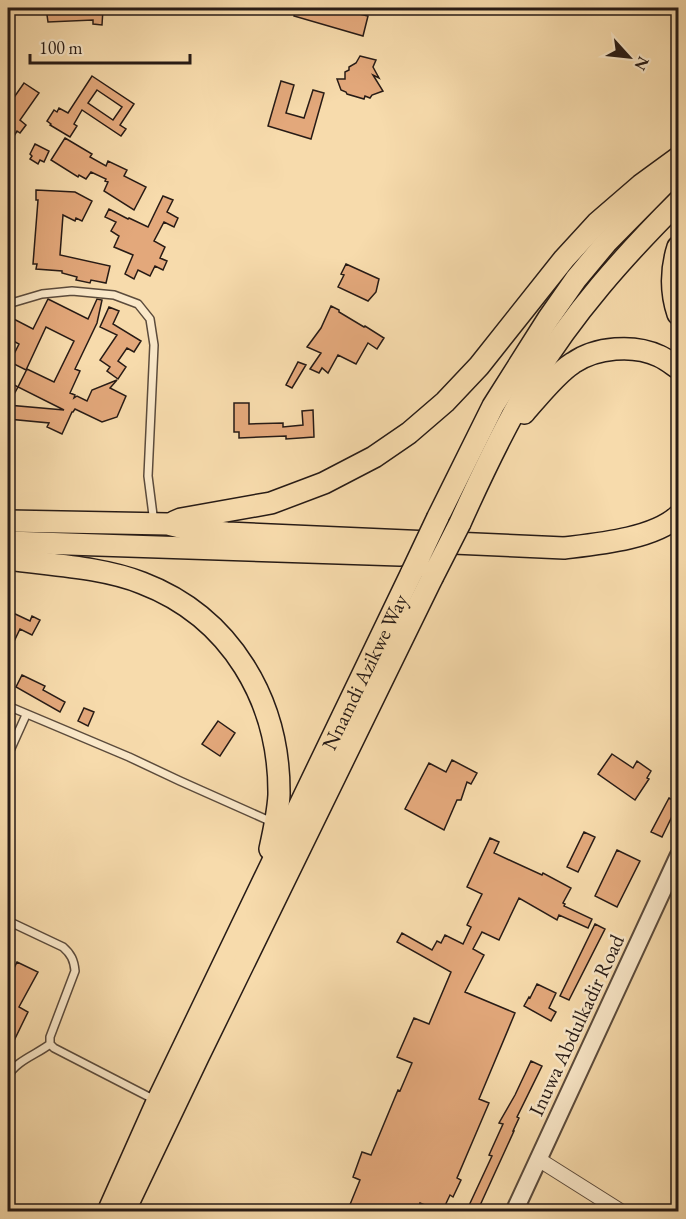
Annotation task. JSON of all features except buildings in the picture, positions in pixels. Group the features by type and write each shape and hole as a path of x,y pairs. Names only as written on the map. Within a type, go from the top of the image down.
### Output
{"highway":[{"path":"161,524 271,503 324,483 374,457 409,433 445,402 479,366 564,259 597,223 678,158"},
{"name":"Nnamdi Azikwe Way","path":"108,1212 157,1102 493,406 576,279 606,243 678,169"},
{"name":"Nnamdi Azikwe Way","path":"124,1212 492,454 533,380 559,339 622,259 678,202"},
{"path":"678,247 673,293 678,315"},
{"path":"492,454 513,426 573,362 596,352 620,348 644,350 660,356 678,368"},
{"path":"8,521 161,524 227,534 564,548 615,541 649,532 674,521 678,516"},
{"path":"8,542 547,561 609,556 657,543 678,532"},
{"path":"8,560 121,575 142,582 184,604 207,620 237,654 249,673 270,722 278,769 279,796 276,823 262,883"}],"street":[{"name":"Inuwa Abdulkadir Road","path":"514,1212 678,857"},
{"path":"538,1159 622,1212"}],"lane":[{"path":"8,304 42,294 72,291 114,295 138,304 150,319 154,345 148,476 161,524"},
{"path":"8,706 276,823"},
{"path":"8,755 26,715"},
{"path":"8,921 63,947 74,961 75,971 50,1037 50,1044 157,1102"},
{"path":"8,1076 9,1072 26,1058 50,1044"}]}
